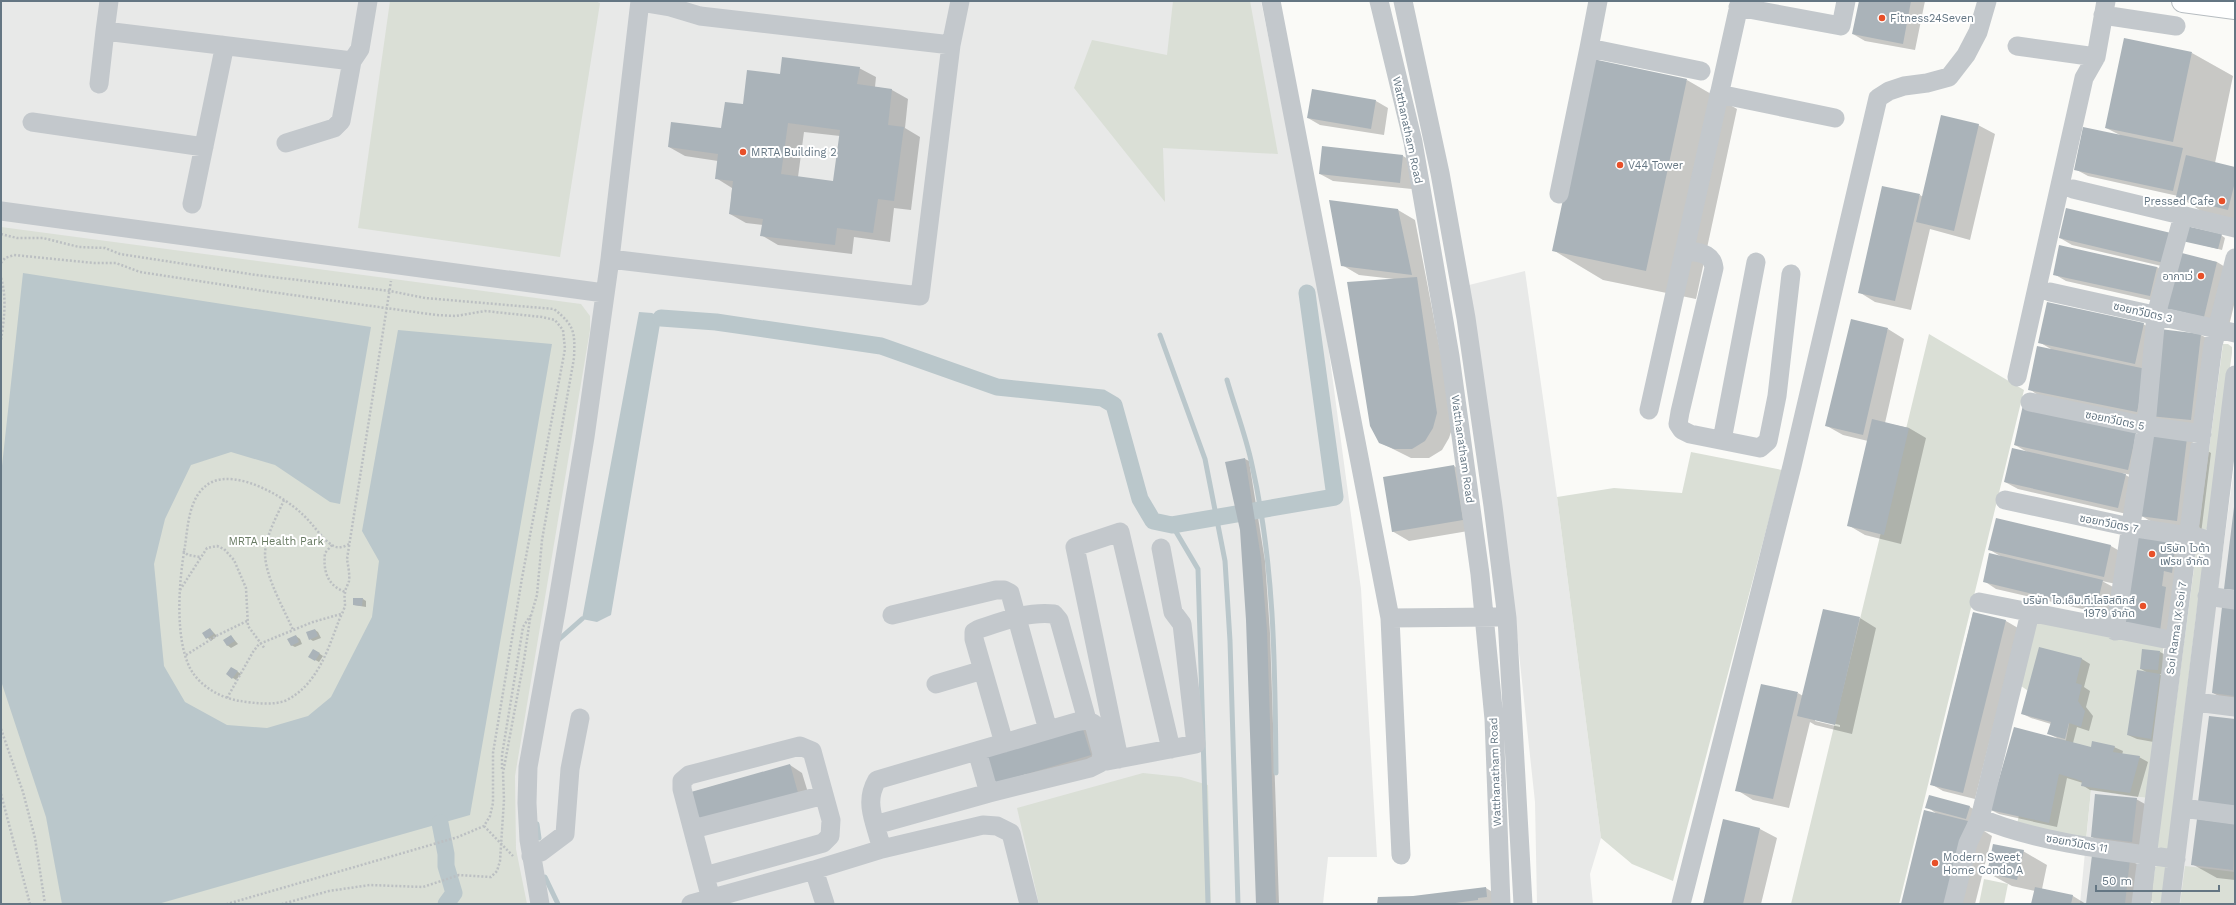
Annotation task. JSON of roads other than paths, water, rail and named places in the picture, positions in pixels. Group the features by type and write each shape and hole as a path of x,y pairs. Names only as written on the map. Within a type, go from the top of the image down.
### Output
{"main road":[{"path":"2183,1 2235,8"}],"street":[{"path":"99,84 109,1"},
{"path":"286,143 334,128 341,121 352,61 360,49 368,1"},
{"path":"540,904 531,856 526,803 528,767 585,437 604,293 610,259 640,1 670,7 700,16 951,45"},
{"path":"610,259 920,296 951,45 960,1"},
{"path":"1271,1 1390,618 1401,855"},
{"name":"Watthanatham Road","path":"1379,1 1413,142 1450,356 1480,574 1494,719 1501,904"},
{"name":"Watthanatham Road","path":"1402,1 1440,173 1466,318 1507,618 1519,800 1523,904"},
{"path":"1558,194 1598,1"},
{"path":"1649,410 1739,4 1841,26 1846,1"},
{"path":"1681,904 1792,466 1878,98 1889,91 1904,86 1927,84 1948,77 1966,55 1978,32 1986,1"},
{"path":"2016,377 2084,78 2096,57 2105,8 2176,26"},
{"path":"105,31 352,61"},
{"path":"192,204 223,54 222,45"},
{"path":"2017,46 2096,57"},
{"path":"1589,48 1701,71"},
{"path":"1719,94 1835,118"},
{"path":"32,122 204,147"},
{"path":"2073,189 2235,228"},
{"path":"1,211 604,293"},
{"path":"2115,631 2146,426 2156,315 2183,216"},
{"path":"1685,250 1708,254 1713,260 1714,268 1690,364 1678,424 1682,430 1690,434 1760,448 1768,441 1777,396 1791,274"},
{"name":"Soi Rama IX Soi 7","path":"2141,904 2146,855 2188,536 2217,329 2235,258"},
{"path":"1722,440 1756,262"},
{"name":"ซอยทวีมิตร 3","path":"2050,292 2235,333"},
{"path":"2170,904 2196,702 2214,540 2228,490 2235,383"},
{"name":"ซอยทวีมิตร 5","path":"2030,402 2146,426 2202,434"},
{"name":"ซอยทวีมิตร 7","path":"2005,500 2130,528 2214,540"},
{"path":"1120,759 1075,547 1120,532 1171,749"},
{"path":"874,825 989,793 1090,768 1100,763 1196,744 1182,624 1173,612 1161,548"},
{"path":"892,615 996,590 1004,590 1010,593 1048,730"},
{"path":"2207,596 2235,600"},
{"path":"1979,602 2115,631 2175,641"},
{"path":"1004,743 983,670 974,632 1017,617 1044,613 1054,614 1059,620 1087,720"},
{"path":"1953,904 1968,843 1980,818 2030,613"},
{"path":"1390,618 1507,618"},
{"path":"936,684 983,670"},
{"path":"2196,702 2235,707"},
{"path":"531,856 541,852 565,834 570,769 580,718"},
{"path":"882,849 869,805 871,790 877,780 1087,720 1094,724 1102,754 1100,763"},
{"path":"705,876 823,843 830,836 830,820 812,751 800,746 689,775 682,781 682,789 711,899"},
{"path":"977,751 989,793"},
{"path":"692,829 824,795"},
{"path":"2183,808 2235,815"},
{"name":"ซอยทวีมิตร 11","path":"1980,818 1992,824 2057,840 2176,859"},
{"path":"691,904 814,870 882,849 983,825 997,826 1011,833 1029,904"},
{"path":"814,870 824,904"}],"waterway":[{"path":"661,318 716,322 881,346 997,387 1102,398 1114,405 1140,499 1153,521 1172,525 1335,497 1307,293"},
{"path":"1160,335 1205,459 1225,561 1230,641 1238,904"},
{"path":"1227,380 1250,454 1260,503 1265,542 1274,657 1276,773"},
{"path":"1172,525 1198,569 1208,904"},
{"path":"556,642 582,619"},
{"path":"440,823 446,854 446,866 454,893 446,904"},
{"path":"537,824 539,838"},
{"path":"545,877 558,904"}],"place":[{"name":"Fitness24Seven","path":"1882,18"},
{"name":"MRTA Building 2","path":"743,152"},
{"name":"V44 Tower","path":"1620,165"},
{"name":"Pressed Cafe","path":"2222,201"},
{"name":"อากาเว่","path":"2201,276"},
{"name":"บริษัท ไวต้า เฟรช จำกัด","path":"2152,554"},
{"name":"บริษัท ไอ.เอ็ม.ที.โลจิสติกส์ 1979 จำกัด","path":"2143,606"},
{"name":"Modern Sweet Home Condo A","path":"1935,863"}],"park label":[{"name":"MRTA Health Park","path":"276,541"}]}
